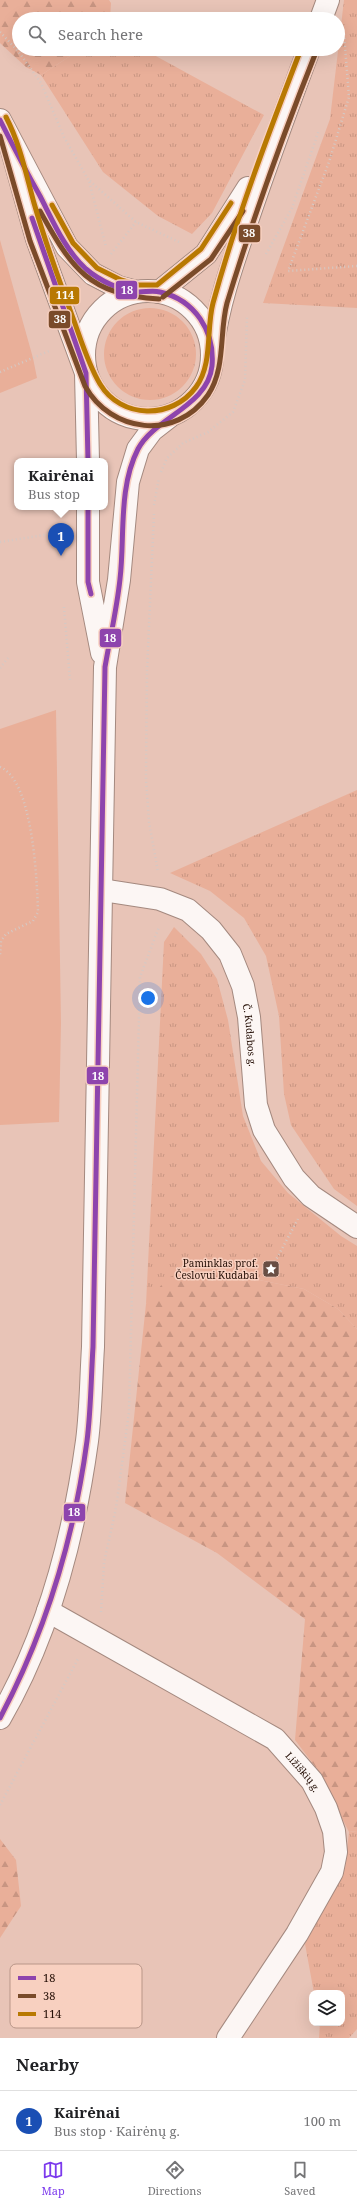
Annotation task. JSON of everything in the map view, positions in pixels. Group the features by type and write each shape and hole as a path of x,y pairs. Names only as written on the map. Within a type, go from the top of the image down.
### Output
{"main road":[{"path":"0,1718 11,1698 48,1611 74,1513 87,1440 93,1347 105,667 120,580 128,482 138,449 152,430 170,416 188,406 202,390 211,371 212,350 217,316 224,291 269,153 306,56"},
{"path":"4,128 67,247 93,274 118,287 137,292 159,292 179,298 196,312 207,329 212,350"},
{"path":"4,128 37,239 86,373 96,392 110,407 129,416 150,420 170,416"},
{"path":"159,292 206,254 234,212 269,153"},
{"path":"88,458 86,373 84,352 89,331 100,312 117,299 137,292"},
{"path":"88,510 88,582 105,667"},
{"name":"Č. Kudabos g.","path":"102,890 160,899 188,910 211,930 230,954 243,986 249,1017 256,1105 264,1130 294,1178 311,1196 357,1227"},
{"name":"Ližiškių g.","path":"48,1611 275,1739 312,1781 326,1808 334,1831 336,1852 332,1872 297,1934 228,2038"}],"path":[{"path":"0,32 12,45"},
{"path":"345,46 349,97 329,162 288,271 357,266"},
{"path":"21,56 40,83 64,137 89,181 109,257"},
{"path":"263,259 292,208 319,130"},
{"path":"89,181 136,222 206,254"},
{"path":"0,1805 103,1608 104,1563 116,1508 129,1412 140,977 159,928 160,899 157,863 149,822 146,779 147,670 154,508 159,475 167,458 183,444 208,432 233,412 245,380 247,313"},
{"path":"0,372 52,349"},
{"path":"0,542 65,532"},
{"path":"0,668 8,658"},
{"path":"0,767 5,769 16,785 25,804 33,838 38,912 33,921 6,934 1,941 0,956"},
{"path":"271,1269 311,1196"}],"green space":[{"path":"0,0 109,0 111,3 110,12 12,12 12,54 0,43"},
{"path":"344,0 357,0 357,308 263,303 330,119 337,56 345,56 345,12 343,12"},
{"path":"14,56 70,56 41,75 26,67"},
{"path":"70,56 156,56 264,115 212,213 192,234 158,216 103,172 41,75"},
{"path":"0,240 33,358 37,378 0,393"},
{"path":"150,308 168,312 182,322 192,336 196,354 192,372 182,386 168,396 150,400 132,396 118,386 108,372 104,354 108,336 118,322 132,312"},
{"path":"56,710 61,1023 59,1122 0,1125 0,729"},
{"path":"357,790 357,1206 334,1189 291,1125 284,1094 279,1016 266,956 244,918 210,891 170,873"},
{"path":"174,927 201,954 217,979 228,1020 243,1116 261,1161 288,1193 341,1236 357,1246 357,1329 338,1309 304,1289 219,1272 190,1270 146,1304 164,942"},
{"path":"190,1270 219,1272 304,1289 338,1309 357,1329 357,1831 349,1832 317,1769 295,1740 305,1619 217,1553 125,1503 146,1304 167,1278"},
{"path":"357,1831 357,2029 349,2038 319,2038 320,2026 345,2026 345,1990 313,1990 305,1944 345,1868 349,1832"},
{"path":"0,1839 16,1860 21,1906 0,1938"}],"transit line":[{"name":"114","path":"6,117 19,148 38,218 52,261 85,352 100,384 109,396 120,404 133,409 147,411 161,410 186,398 196,387 205,368 211,313 222,271 254,174 298,56"},
{"name":"38","path":"0,136 30,241 85,386 96,402 111,414 127,422 144,425 162,425 179,420 195,410 208,395 214,385 220,362 223,326 227,303 269,177 314,56"},
{"name":"18","path":"0,120 60,235 72,253 86,269 98,278 125,290 160,292 183,302 193,310 206,329 212,353 212,366 208,380 201,391 146,438 138,449 127,480 123,513 120,579 105,667 93,1347 87,1441 74,1513 56,1583 31,1652 0,1718"},
{"name":"114","path":"52,205 73,243 97,268 121,280 138,285 157,285 201,249 231,203"},
{"name":"38","path":"40,211 62,249 85,275 99,285 115,292 159,299"},
{"name":"38","path":"163,297 211,259 243,211"},
{"name":"18","path":"32,218 86,373 88,458"},
{"name":"18","path":"88,510 88,582 91,594"}],"place":[{"name":"Kairėnai","path":"61,556"},
{"name":"Paminklas prof. Česlovui Kudabai","path":"271,1269"}]}
